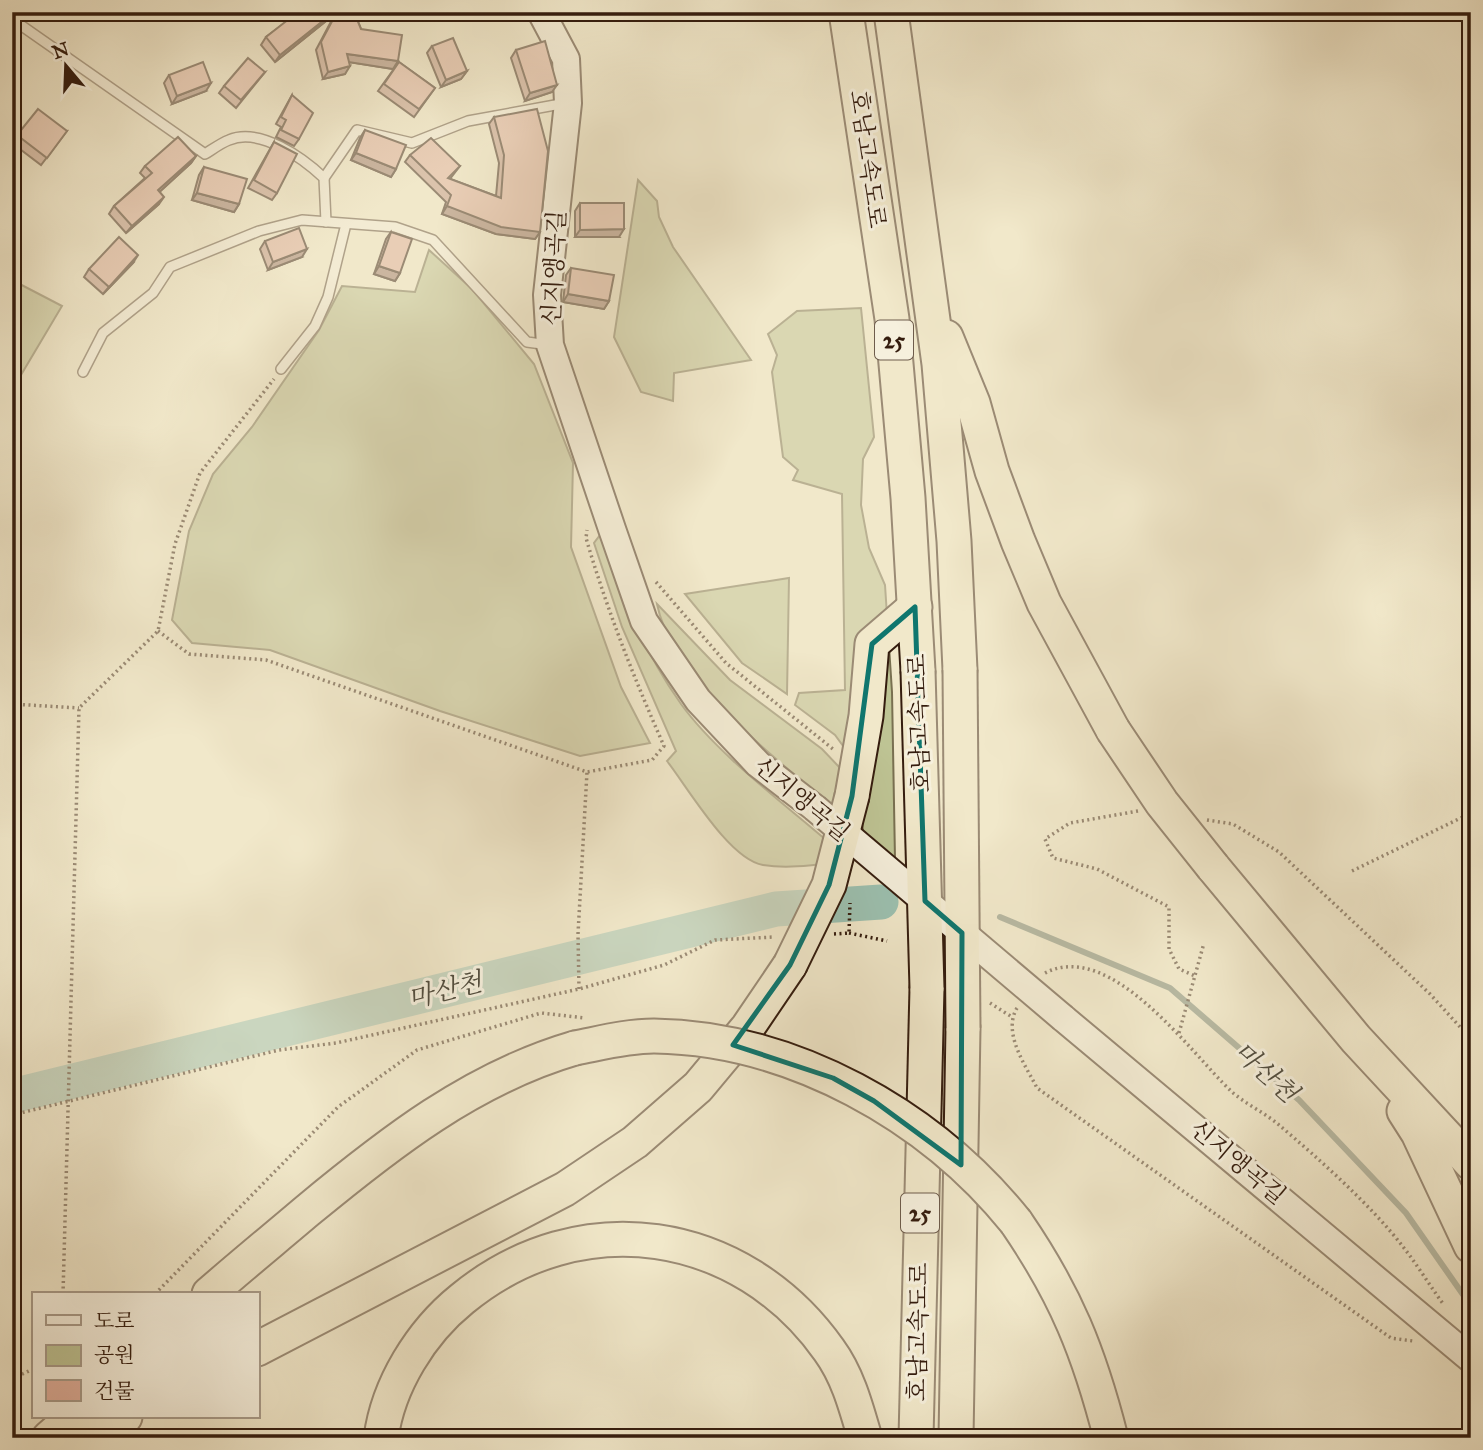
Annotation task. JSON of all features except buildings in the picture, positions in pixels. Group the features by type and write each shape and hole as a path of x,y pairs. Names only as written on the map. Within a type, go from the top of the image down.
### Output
{"highway":[{"name":"호남고속도로","path":"846,12 892,319 915,607 927,988 916,1438"},
{"name":"호남고속도로","path":"891,12 930,299 954,541 960,670 963,1028 957,1438"},
{"path":"930,299 973,403 992,471 1044,603 1113,730 1162,803 1213,867 1356,1038 1471,1163"},
{"path":"259,1348 565,1189 635,1142 698,1087 748,1027 785,951 830,885 852,796 866,716 873,644 915,607"},
{"path":"211,1292 356,1171 412,1128 510,1072 575,1048 650,1036 689,1038 747,1047 833,1078 874,1101 916,1130 996,1197 1016,1222 1065,1299 1083,1342 1111,1438"},
{"path":"1356,1038 1418,1132 1469,1242"},
{"path":"381,1438 391,1398 423,1339 450,1309 483,1281 524,1260 571,1243 619,1238 658,1241 696,1250 748,1273 777,1292 830,1351 851,1389 865,1438"},
{"path":"894,1438 919,1276"},
{"path":"958,1348 965,1438"},
{"path":"50,1438 72,1418"},
{"path":"83,1438 122,1418"}],"street":[{"name":"신지앵곡길","path":"541,12 566,59 568,103 547,295 551,345 645,621 698,700 758,764 815,808 1471,1359"}],"lane":[{"path":"12,19 205,154 232,138 263,140 309,164 324,178"},
{"path":"326,222 324,178 357,130 412,143 468,121 568,103"},
{"path":"83,372 103,333 153,293 170,267 259,231 302,220 395,227 433,240 527,342 551,345"},
{"path":"281,369 314,326 328,297 346,224"}],"path":[{"path":"63,1292 79,708 158,631 175,544 200,473 281,369"},
{"path":"158,631 189,654 266,660 587,772 652,760 664,746 625,658 601,589 586,538 588,526"},
{"path":"656,581 726,663 783,710 823,738 840,757"},
{"path":"12,704 79,708"},
{"path":"579,989 578,934 587,772"},
{"path":"1352,871 1471,813"},
{"path":"849,933 850,918"},
{"path":"822,935 849,933 887,941"},
{"path":"12,1115 279,1050 336,1043 579,989 664,965 715,940 785,951"},
{"path":"1179,1033 1204,943"},
{"path":"982,998 1012,1017"},
{"path":"157,1292 338,1107 417,1050 541,1013 591,1018"},
{"path":"12,1378 32,1369"}],"highlighted area":[{"path":"915,607 925,901 962,933 961,1165 874,1101 833,1078 733,1045 790,965 829,885 852,796 872,644"}],"green space":[{"path":"638,180 657,201 659,217 673,247 751,360 674,373 673,401 641,392 614,337"},
{"path":"429,250 472,289 534,364 573,463 571,547 621,687 650,743 580,756 440,711 270,650 192,643 172,620 189,531 213,474 252,427 319,330 342,286 415,292"},
{"path":"12,280 62,306 12,390"},
{"path":"861,308 874,437 863,459 861,505 869,548 885,585 892,692 895,859 863,831 857,765 835,735 795,705 799,693 845,690 842,494 793,480 798,470 783,457 772,372 777,355 768,334 797,311"},
{"path":"600,535 645,643 681,704 736,763 842,854 839,862 782,867 763,865 750,860 737,850 710,821 667,761 676,751 622,627 594,543"},
{"path":"789,578 787,694 742,663 685,594"},
{"path":"657,604 730,680 822,749 841,769 844,807 828,803 727,714 682,660 666,632"}],"waterway":[{"name":"마산천","path":"12,1096 776,909 881,902"},
{"name":"마산천","path":"1000,917 1170,988 1299,1100 1406,1213 1471,1306"}]}
